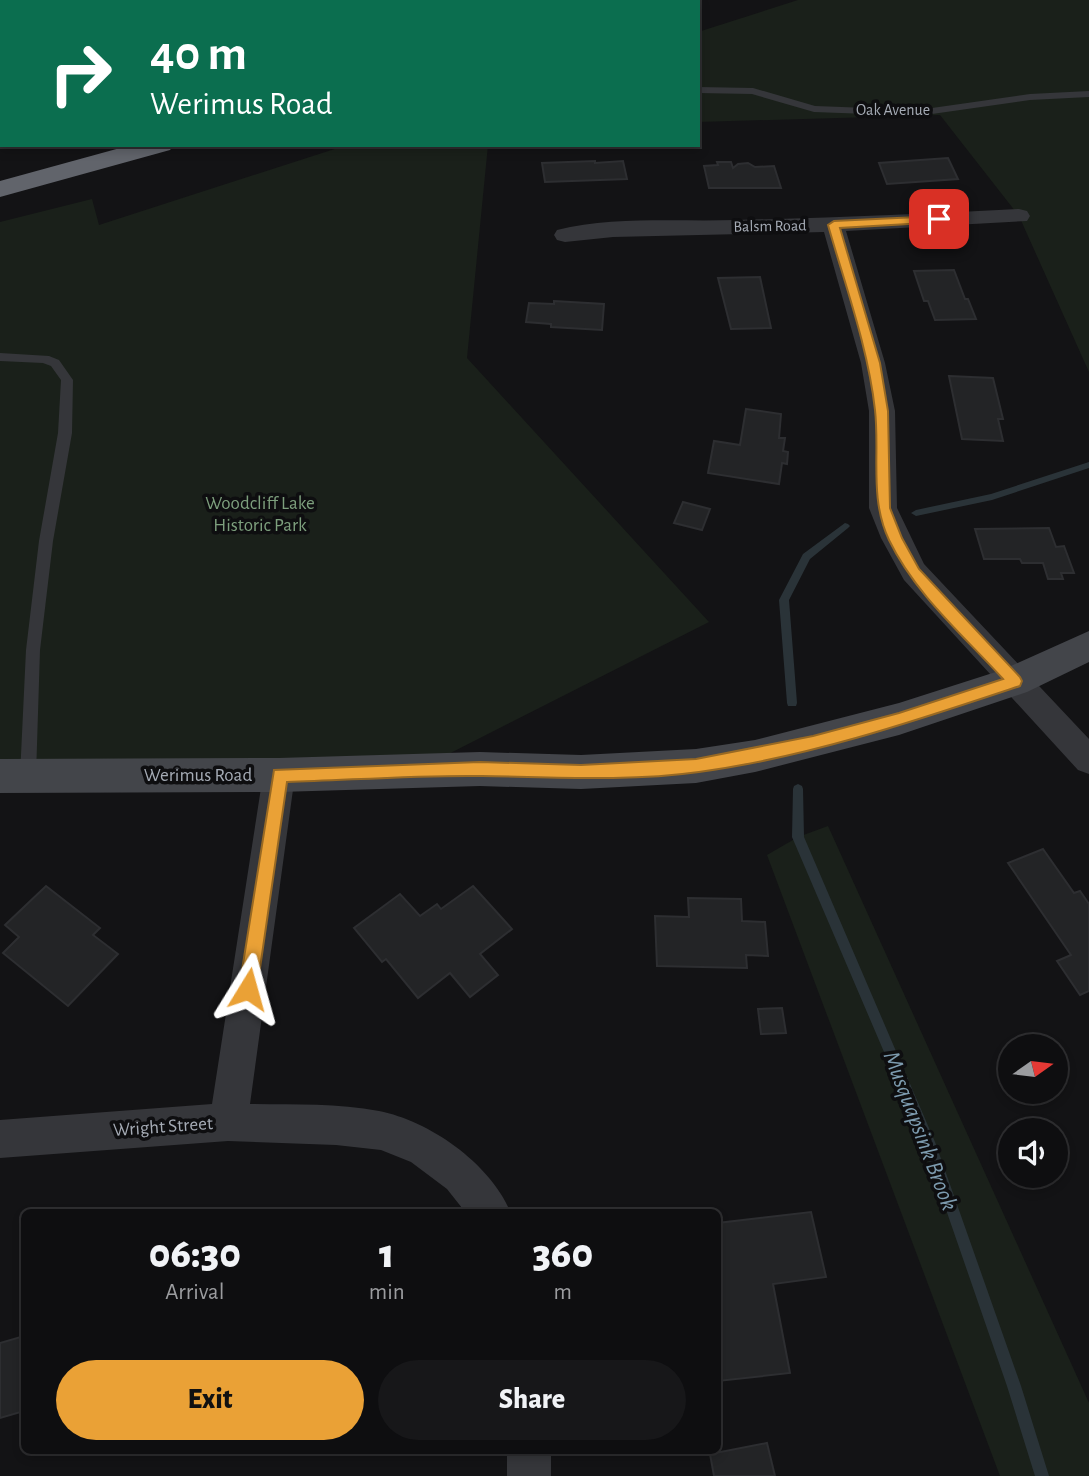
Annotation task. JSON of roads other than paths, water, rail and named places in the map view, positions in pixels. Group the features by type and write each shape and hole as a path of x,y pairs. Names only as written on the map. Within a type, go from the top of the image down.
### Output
{"highway":[{"path":"0,190 154,147"}],"main road":[{"name":"Werimus Road","path":"14,776 279,775 480,769 581,772 696,766 755,756 899,719 1014,681 1089,645"}],"street":[{"name":"Balsm Road","path":"565,236 613,230 834,225 1018,216"},
{"path":"834,225 873,363 881,411 883,508 891,528 914,572 1089,760"},
{"name":"Wright Street","path":"0,1139 228,1122 279,775"},
{"path":"228,1122 336,1126 381,1131 424,1148 461,1175 488,1209"},
{"path":"528,1454 529,1476"}],"lane":[{"name":"Oak Avenue","path":"700,90 753,91 814,109 868,111 932,111 1030,97 1089,94"},
{"path":"0,357 45,359 62,369 67,380 65,433 46,541 14,776"}],"waterway":[{"name":"Musquapsink Brook","path":"916,513 992,497 1089,465"},
{"name":"Musquapsink Brook","path":"792,703 784,600 806,557 845,526"},
{"name":"Musquapsink Brook","path":"798,789 798,837 929,1142 1014,1386 1042,1476"}],"park label":[{"name":"Woodcliff Lake Historic Park","path":"260,514"}]}
